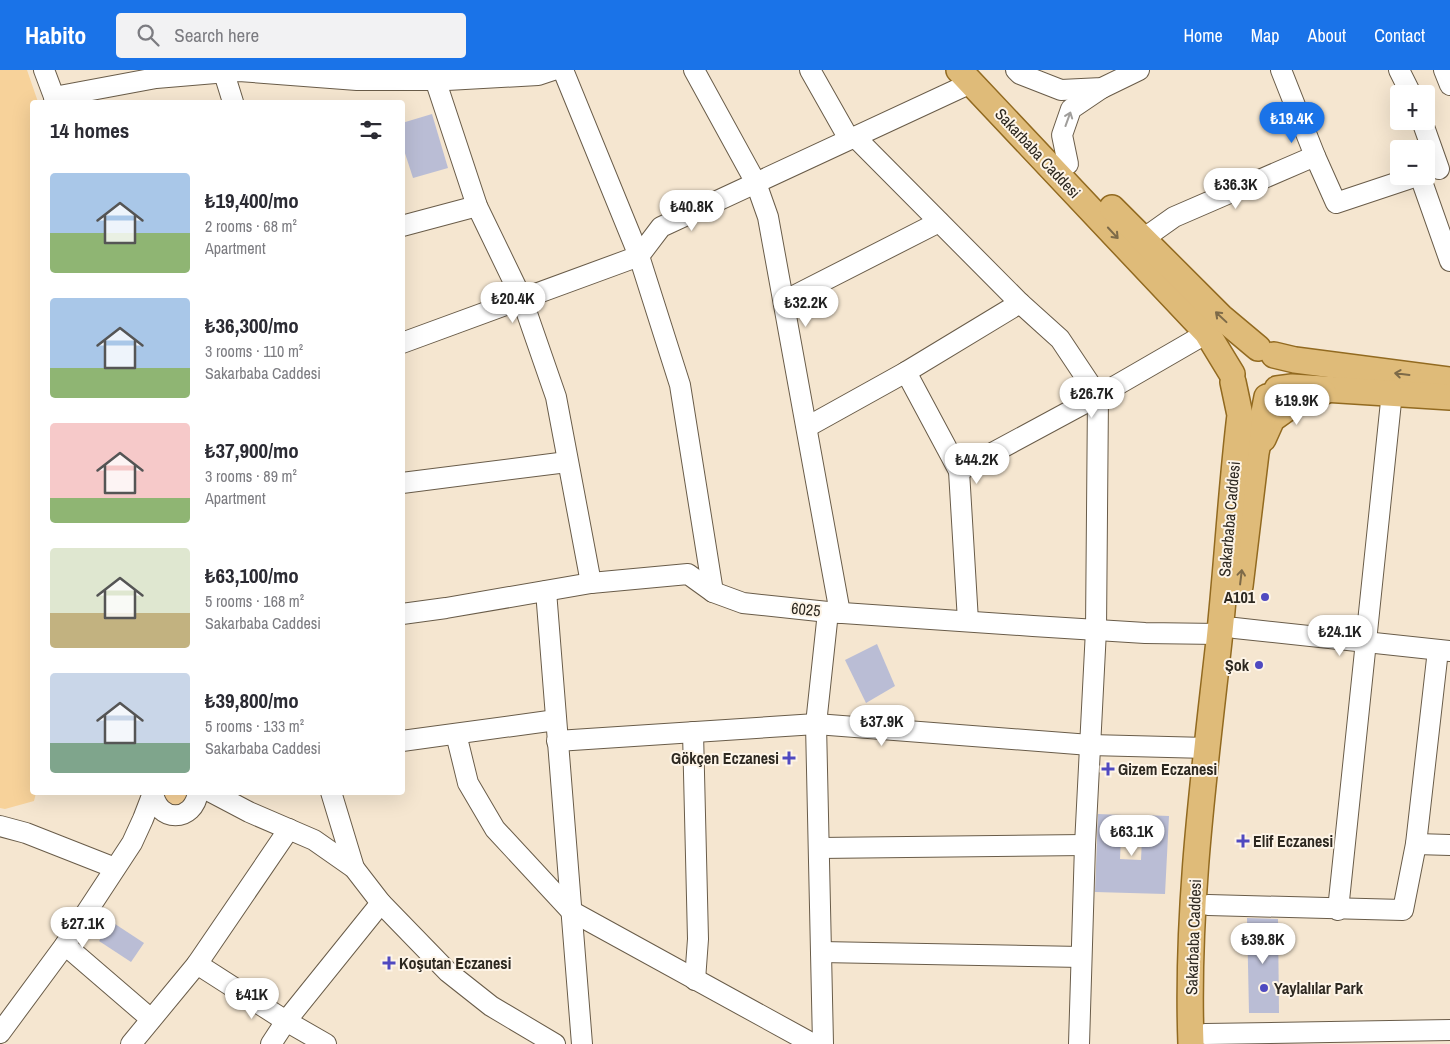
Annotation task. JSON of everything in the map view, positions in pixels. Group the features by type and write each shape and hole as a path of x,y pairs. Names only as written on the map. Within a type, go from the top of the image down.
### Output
{"main road":[{"name":"Sakarbaba Caddesi","path":"969,74 1014,110 1221,318 1266,352"},
{"name":"Sakarbaba Caddesi","path":"969,74 1206,333 1233,378 1240,415 1201,1041"},
{"path":"1266,352 1281,368 1282,375 1272,393"},
{"path":"1450,380 1295,360 1266,352 1242,353 1233,366 1233,378 1237,389 1251,398 1259,399 1272,393 1292,388 1392,392 1450,397"},
{"path":"1256,453 1272,419 1293,404 1330,389"},
{"name":"Sakarbaba Caddesi","path":"1201,1041 1190,938 1207,748 1256,453 1272,393"}],"street":[{"path":"44,70 55,100 167,74 239,71 357,80 434,75 538,75 553,70"},
{"path":"563,70 639,256 680,385 712,592"},
{"path":"694,70 756,183 768,217 807,427 834,612 816,724 822,1044"},
{"path":"810,70 852,138 1020,304 1060,339 1098,396 1096,630 1085,845 1079,1044"},
{"path":"1016,70 1020,74 1061,90 1102,88"},
{"path":"1068,164 1062,135 1071,109 1102,88 1139,70"},
{"path":"1281,70 1336,203 1391,185"},
{"path":"1399,70 1406,85"},
{"path":"1444,70 1450,85"},
{"path":"224,72 231,100"},
{"path":"405,342 639,256 661,227 852,138 969,74"},
{"path":"434,75 477,206 522,299 556,397 591,583"},
{"path":"1425,130 1438,169"},
{"path":"1143,239 1174,217 1315,156"},
{"path":"1422,185 1450,261"},
{"path":"405,225 477,206"},
{"path":"784,301 939,222"},
{"path":"807,427 906,372 1020,304"},
{"path":"959,471 1098,396 1206,333"},
{"path":"906,372 959,471 968,622"},
{"path":"1338,910 1392,392"},
{"path":"405,483 568,462"},
{"name":"6025","path":"405,614 591,583 688,574 712,592 743,603 968,622 1145,633 1227,631 1366,642 1444,651"},
{"path":"546,591 582,1044"},
{"path":"1208,905 1338,910 1403,910 1416,844 1444,651"},
{"path":"405,741 556,720"},
{"path":"558,740 816,724 1090,745 1207,748"},
{"path":"693,732 698,939 695,980"},
{"path":"456,734 468,783 495,829 571,911 813,1044"},
{"path":"0,1033 65,945 132,843 152,795"},
{"path":"154,795 157,806 168,814 182,814 196,799 249,812"},
{"path":"217,795 249,812 314,840 354,868 381,903 448,972 491,1006 545,1041"},
{"path":"332,795 354,868"},
{"path":"132,843 168,814"},
{"path":"0,826 26,833 114,868"},
{"path":"131,1044 197,964 289,829"},
{"path":"1416,844 1450,846"},
{"path":"819,848 1085,845"},
{"path":"271,1044 286,1021 381,903"},
{"path":"65,945 151,1020"},
{"path":"821,952 1081,957"},
{"path":"197,964 286,1021 326,1044"},
{"path":"1201,1041 1450,1030"}],"shaded area":[{"path":"0,70 27,70 37,100 30,100 30,795 36,795 34,801 5,809 0,808"},
{"path":"164,795 187,795 185,801 177,806 168,802"}],"building":[{"path":"432,114 448,168 413,178 405,153 405,122"},
{"path":"877,644 895,686 866,703 845,660"},
{"path":"1098,814 1122,815 1120,859 1141,860 1143,815 1169,816 1165,894 1095,892"},
{"path":"1247,918 1278,919 1279,1013 1249,1013"},
{"path":"112,922 144,943 131,962 99,941"}],"place":[{"name":"A101","path":"1265,597"},
{"name":"Şok","path":"1259,665"},
{"name":"Gökçen Eczanesi","path":"789,758"},
{"name":"Gizem Eczanesi","path":"1108,769"},
{"name":"Elif Eczanesi","path":"1243,841"},
{"name":"Koşutan Eczanesi","path":"389,963"},
{"name":"Yaylalılar Park","path":"1264,988"}]}
